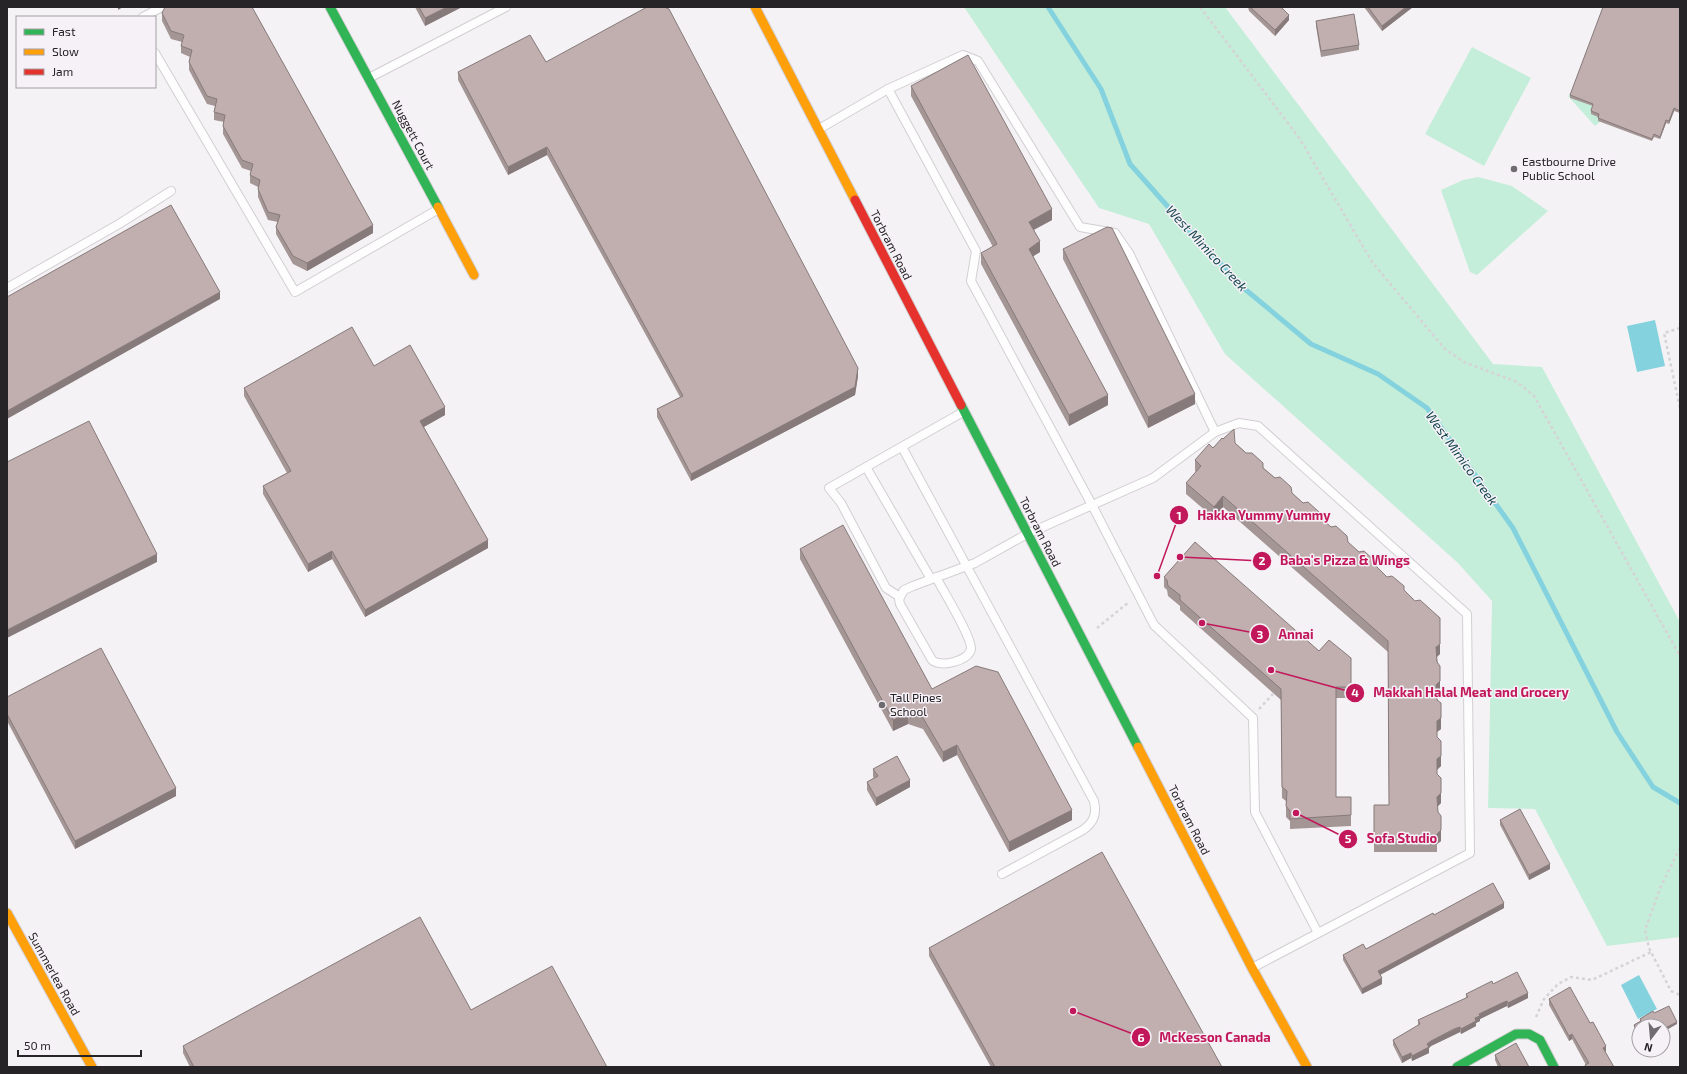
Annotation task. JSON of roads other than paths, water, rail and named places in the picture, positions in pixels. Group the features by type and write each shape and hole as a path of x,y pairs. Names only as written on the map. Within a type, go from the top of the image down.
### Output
{"main road":[{"name":"Nuggett Court","path":"330,7 474,275"},
{"name":"Torbram Road","path":"754,7 1252,968 1307,1067"},
{"name":"Summerlea Road","path":"7,913 92,1067"},
{"path":"1457,1067 1516,1034 1529,1034 1540,1040 1554,1067"}],"lane":[{"path":"145,16 162,7"},
{"path":"369,78 506,7"},
{"path":"156,55 295,292 439,209"},
{"path":"818,129 888,89 963,55 978,62 1080,227 1115,233 1129,253 1215,432"},
{"path":"888,89 976,251 971,281 1092,505 1154,625 1252,717 1255,812 1318,933"},
{"path":"7,288 119,224 171,191"},
{"path":"900,597 886,588 841,503 830,488 964,412"},
{"path":"866,467 933,578 968,636 971,648 966,657 945,665 936,664 932,660 900,604 900,597 904,590 933,578 968,566 1028,534 1153,478 1215,432 1240,423 1258,426 1467,614 1470,853 1252,968"},
{"path":"902,447 968,566 1094,801 1096,808 1093,820 1083,830 1002,874"}],"water":[{"path":"1655,320 1665,366 1637,372 1627,326"},
{"path":"1639,975 1657,1009 1638,1018 1621,985"}],"waterway":[{"name":"West Mimico Creek","path":"1048,7 1101,89 1130,164 1194,236 1246,290 1311,344 1378,374 1427,408 1513,528 1617,732 1653,787 1680,803"}],"place":[{"name":"Eastbourne Drive Public School","path":"1514,169"},
{"name":"Baba's Pizza & Wings","path":"1180,557"},
{"name":"Hakka Yummy Yummy","path":"1157,576"},
{"name":"Annai","path":"1202,623"},
{"name":"Makkah Halal Meat and Grocery","path":"1271,670"},
{"name":"Tall Pines School","path":"882,705"},
{"name":"Sofa Studio","path":"1296,813"},
{"name":"McKesson Canada","path":"1073,1011"}]}
